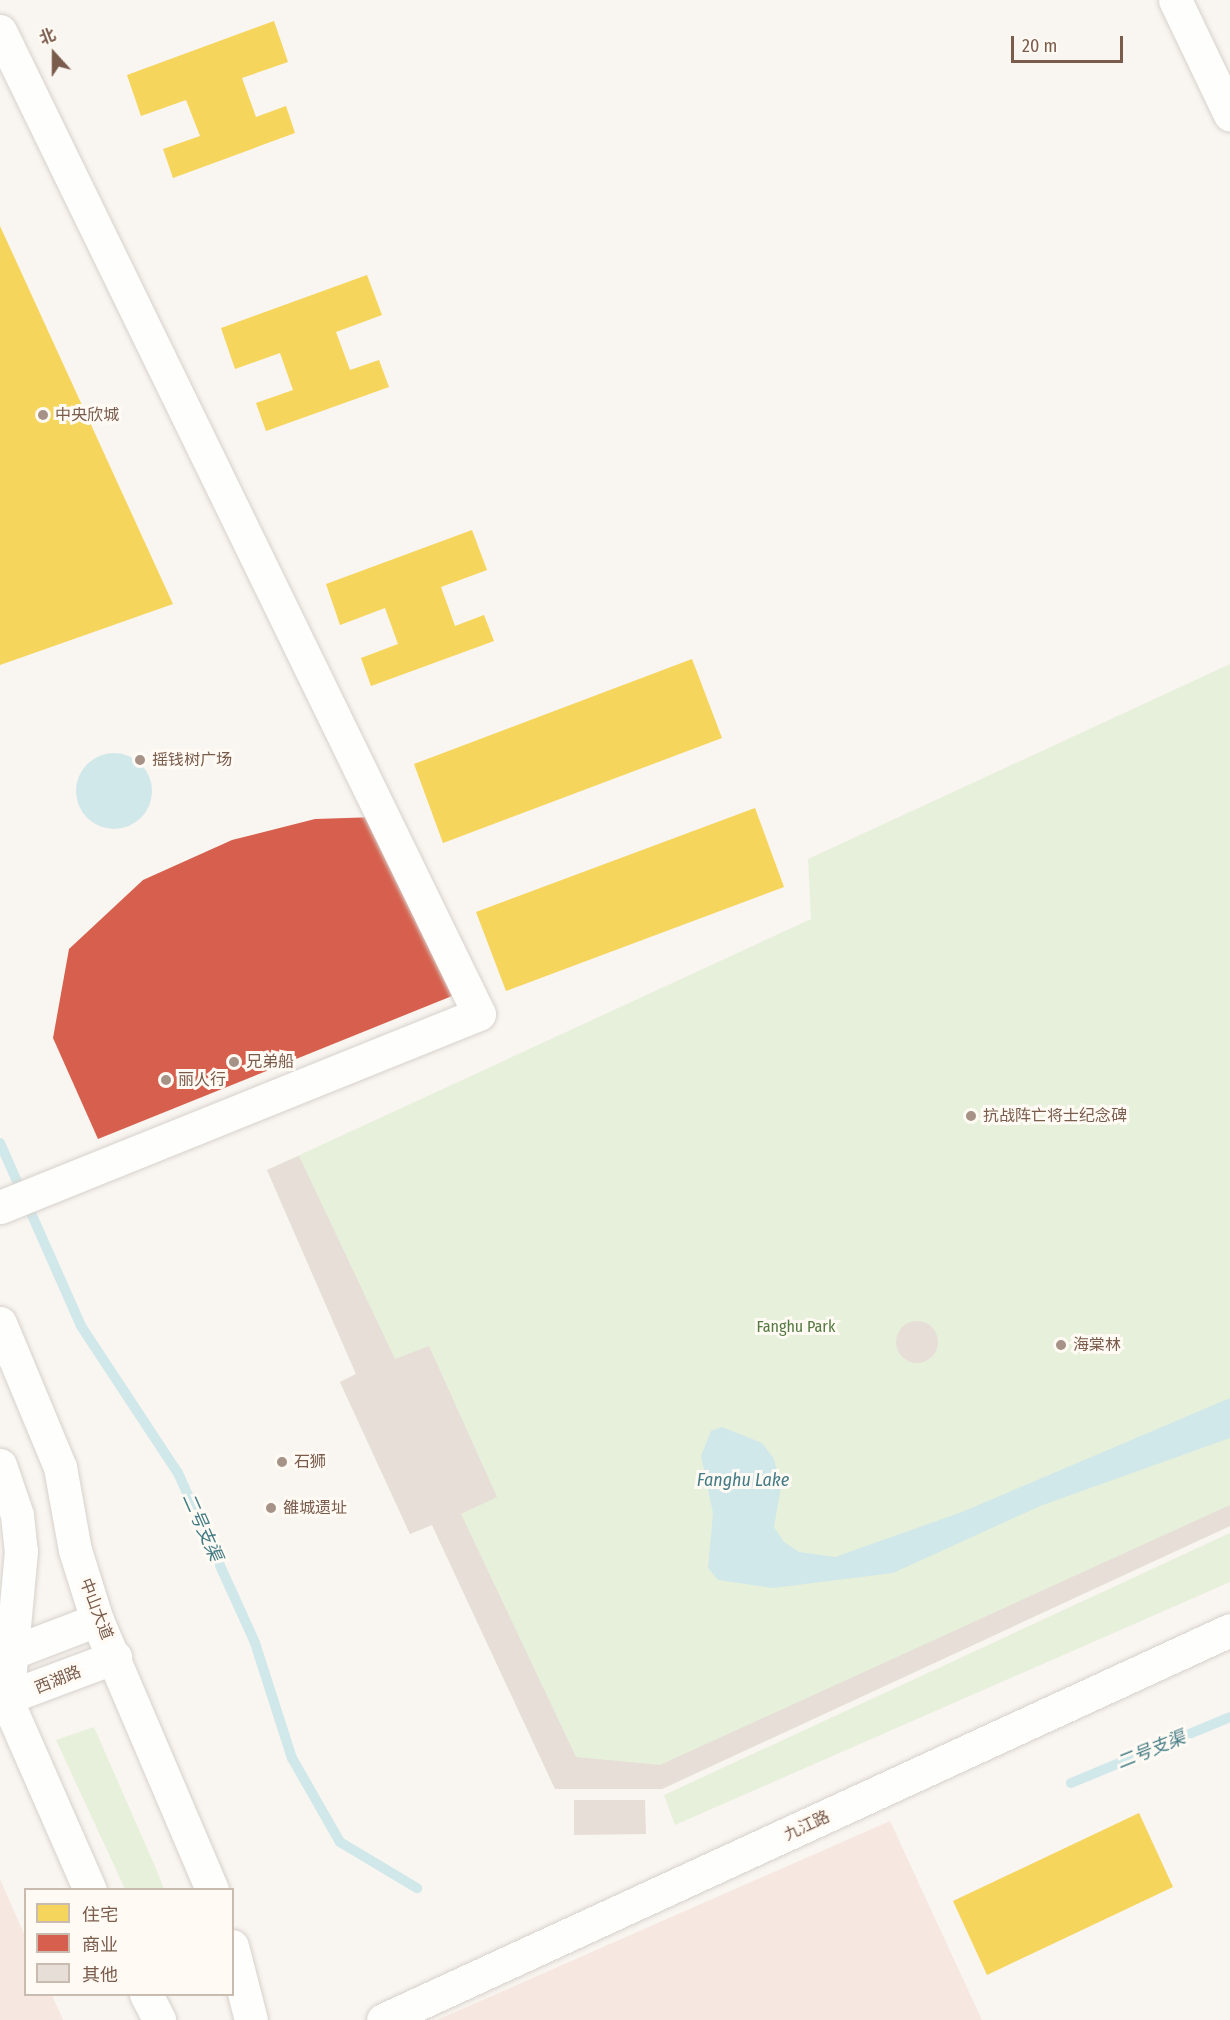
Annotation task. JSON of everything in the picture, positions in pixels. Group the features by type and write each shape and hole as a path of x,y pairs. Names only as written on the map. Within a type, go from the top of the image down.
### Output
{"street":[{"path":"1175,0 1230,115"},
{"path":"0,31 479,1014 16,1200"},
{"name":"中山大道","path":"0,1323 60,1467 75,1550 97,1620 115,1657 211,1888"},
{"path":"0,1465 17,1515 21,1551 5,1657 3,1700 89,1888"},
{"path":"5,1657 97,1620"},
{"name":"九江路","path":"382,2020 1230,1630"},
{"name":"西湖路","path":"3,1700 115,1657"},
{"path":"234,1954 251,2020"},
{"path":"147,1996 159,2020"}],"shaded area":[{"path":"890,1821 982,2020 437,2020"},
{"path":"0,1879 24,1934 24,1996 52,1996 63,2020 0,2020"}],"green space":[{"name":"Fanghu Park","path":"1230,664 1230,1526 662,1789 555,1789 432,1525 410,1534 340,1382 356,1374 267,1170 811,919 808,859"},
{"path":"1230,1533 1230,1582 675,1825 664,1795"},
{"path":"94,1727 164,1888 125,1888 56,1740"}],"water":[{"path":"114,753 128,756 141,764 149,777 152,791 149,805 141,818 128,826 114,829 100,826 87,818 79,805 76,791 79,777 87,764 100,756"},
{"name":"Fanghu Lake","path":"1230,1398 1230,1438 1040,1506 893,1573 773,1588 718,1580 708,1568 713,1513 701,1456 711,1431 722,1427 762,1443 774,1459 781,1487 774,1527 784,1542 799,1552 835,1557 962,1512"}],"building: 住宅":[{"path":"274,21 288,62 242,78 256,117 286,106 295,133 173,178 163,149 200,136 186,100 141,116 127,75"},
{"name":"中央欣城","path":"0,226 173,604 0,665"},
{"path":"367,275 382,315 336,332 350,370 379,360 389,387 266,431 256,403 293,390 280,353 235,369 221,328"},
{"path":"472,530 487,570 441,587 455,626 484,615 494,641 371,686 361,658 398,644 385,608 340,625 326,584"},
{"path":"692,659 722,738 443,843 414,764"},
{"path":"755,808 784,887 506,991 476,912"},
{"path":"1139,1813 1173,1887 987,1975 953,1901"}],"building: 商业":[{"path":"377,817 452,996 98,1139 53,1038 69,949 143,880 232,840 315,819"}],"building: 其他":[{"path":"299,1156 395,1359 429,1346 497,1497 461,1514 576,1757 660,1765 1230,1505 1230,1526 662,1789 555,1789 432,1525 410,1534 340,1382 356,1374 267,1170"},
{"path":"917,1321 932,1327 938,1342 932,1357 917,1363 902,1357 896,1342 902,1327"},
{"path":"574,1800 645,1800 646,1834 574,1835"}],"waterway":[{"name":"二号支渠","path":"0,1143 81,1326 178,1473 255,1643 292,1758 340,1842 417,1888"},
{"name":"二号支渠","path":"1071,1783 1230,1717"}],"place":[{"name":"中央欣城","path":"43,415"},
{"name":"摇钱树广场","path":"140,760"},
{"name":"兄弟船","path":"234,1062"},
{"name":"丽人行","path":"166,1080"},
{"name":"抗战阵亡将士纪念碑","path":"971,1116"},
{"name":"海棠林","path":"1061,1345"},
{"name":"石狮","path":"282,1462"},
{"name":"雒城遗址","path":"271,1508"}]}
